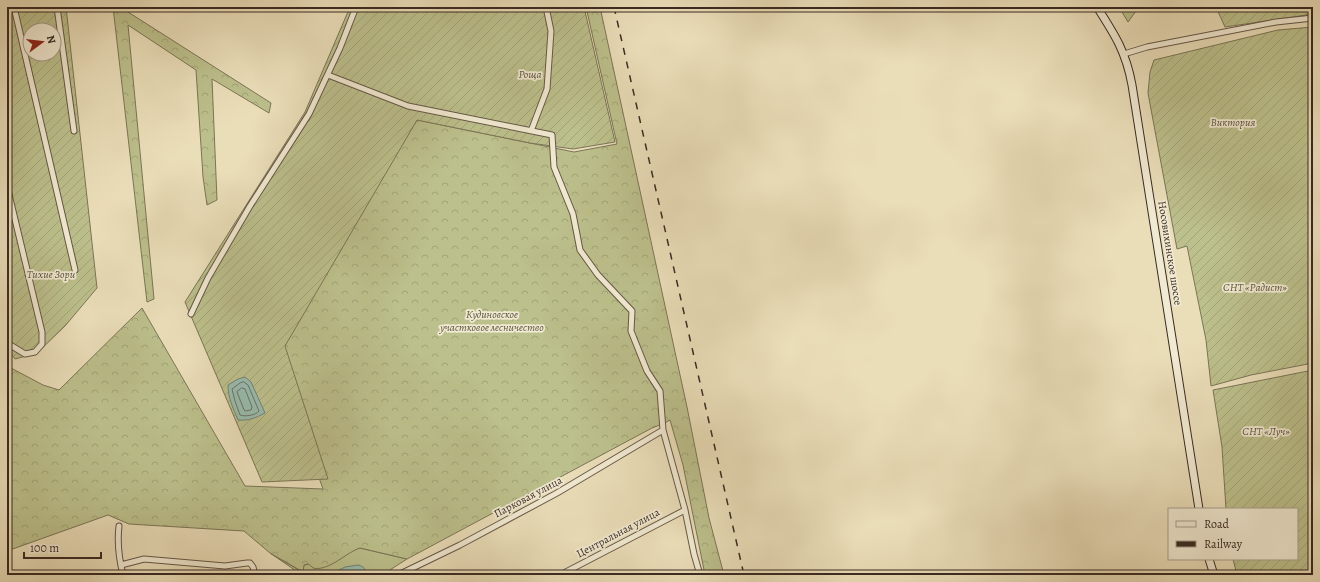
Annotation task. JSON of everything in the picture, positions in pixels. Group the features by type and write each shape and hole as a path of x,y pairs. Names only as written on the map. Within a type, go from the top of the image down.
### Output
{"main road":[{"name":"Носовихинское шоссе","path":"1097,7 1124,54 1132,85 1199,508"},
{"path":"1209,560 1214,575"}],"street":[{"path":"14,7 75,270"},
{"path":"58,7 74,131"},
{"path":"191,314 208,278 250,206 309,114 340,48 356,7"},
{"path":"531,131 547,89 551,31 546,7"},
{"path":"1124,54 1147,47 1269,24 1313,18"},
{"path":"328,75 408,106 552,135 554,168 573,214 580,250 598,275 632,311 631,331 647,371 660,391 663,430 685,510 700,575"},
{"path":"7,186 42,332 42,344 35,352 25,354 7,343"},
{"name":"Парковая улица","path":"398,575 460,545 557,493 663,430"},
{"name":"Центральная улица","path":"560,575 685,510"},
{"path":"119,526 118,544 123,575"},
{"path":"121,565 144,559 225,566 247,563 253,567 255,575"}],"green space":[{"name":"Тихие Зори","path":"7,7 66,7 97,288 65,326 37,353 15,359 7,349"},
{"path":"113,7 127,7 128,12 271,103 269,113 212,79 217,200 207,205 203,177 196,70 128,25 154,299 147,302"},
{"name":"Роща","path":"350,7 584,7 615,142 573,149 530,143 417,120 285,346 328,479 262,482 185,302 305,112"},
{"name":"Кудиновское участковое лесничество","path":"586,7 600,7 687,407 709,518 724,575 705,575 683,465 670,420 652,428 407,559 360,548 325,567 313,568 308,564 304,565 303,572 270,553 244,531 129,524 108,515 7,551 7,364 11,368 43,385 59,390 142,308 245,486 323,489 273,348 417,120 574,152 617,144"},
{"path":"1119,7 1139,7 1128,22"},
{"path":"1216,7 1313,7 1313,14 1225,27"},
{"name":"Виктория","path":"1313,27 1313,363 1251,375 1211,386 1206,340 1187,246 1177,249 1148,93 1150,72 1154,60 1278,30"},
{"name":"СНТ «Луч»","path":"1313,370 1313,575 1237,575 1233,560 1298,560 1298,508 1226,508 1222,447 1213,390"},
{"path":"360,548 407,559 382,575 365,575 365,570 335,571 335,575 302,575 270,553 302,572 304,565 340,559 353,550"}],"water":[{"path":"245,377 251,382 265,413 252,419 238,420 230,399 228,385"},
{"path":"358,565 364,568 365,575 335,575 335,572 345,567"}],"railway":[{"path":"614,7 744,575"}],"park label":[{"name":"СНТ «Радист»","path":"1255,287"}]}
